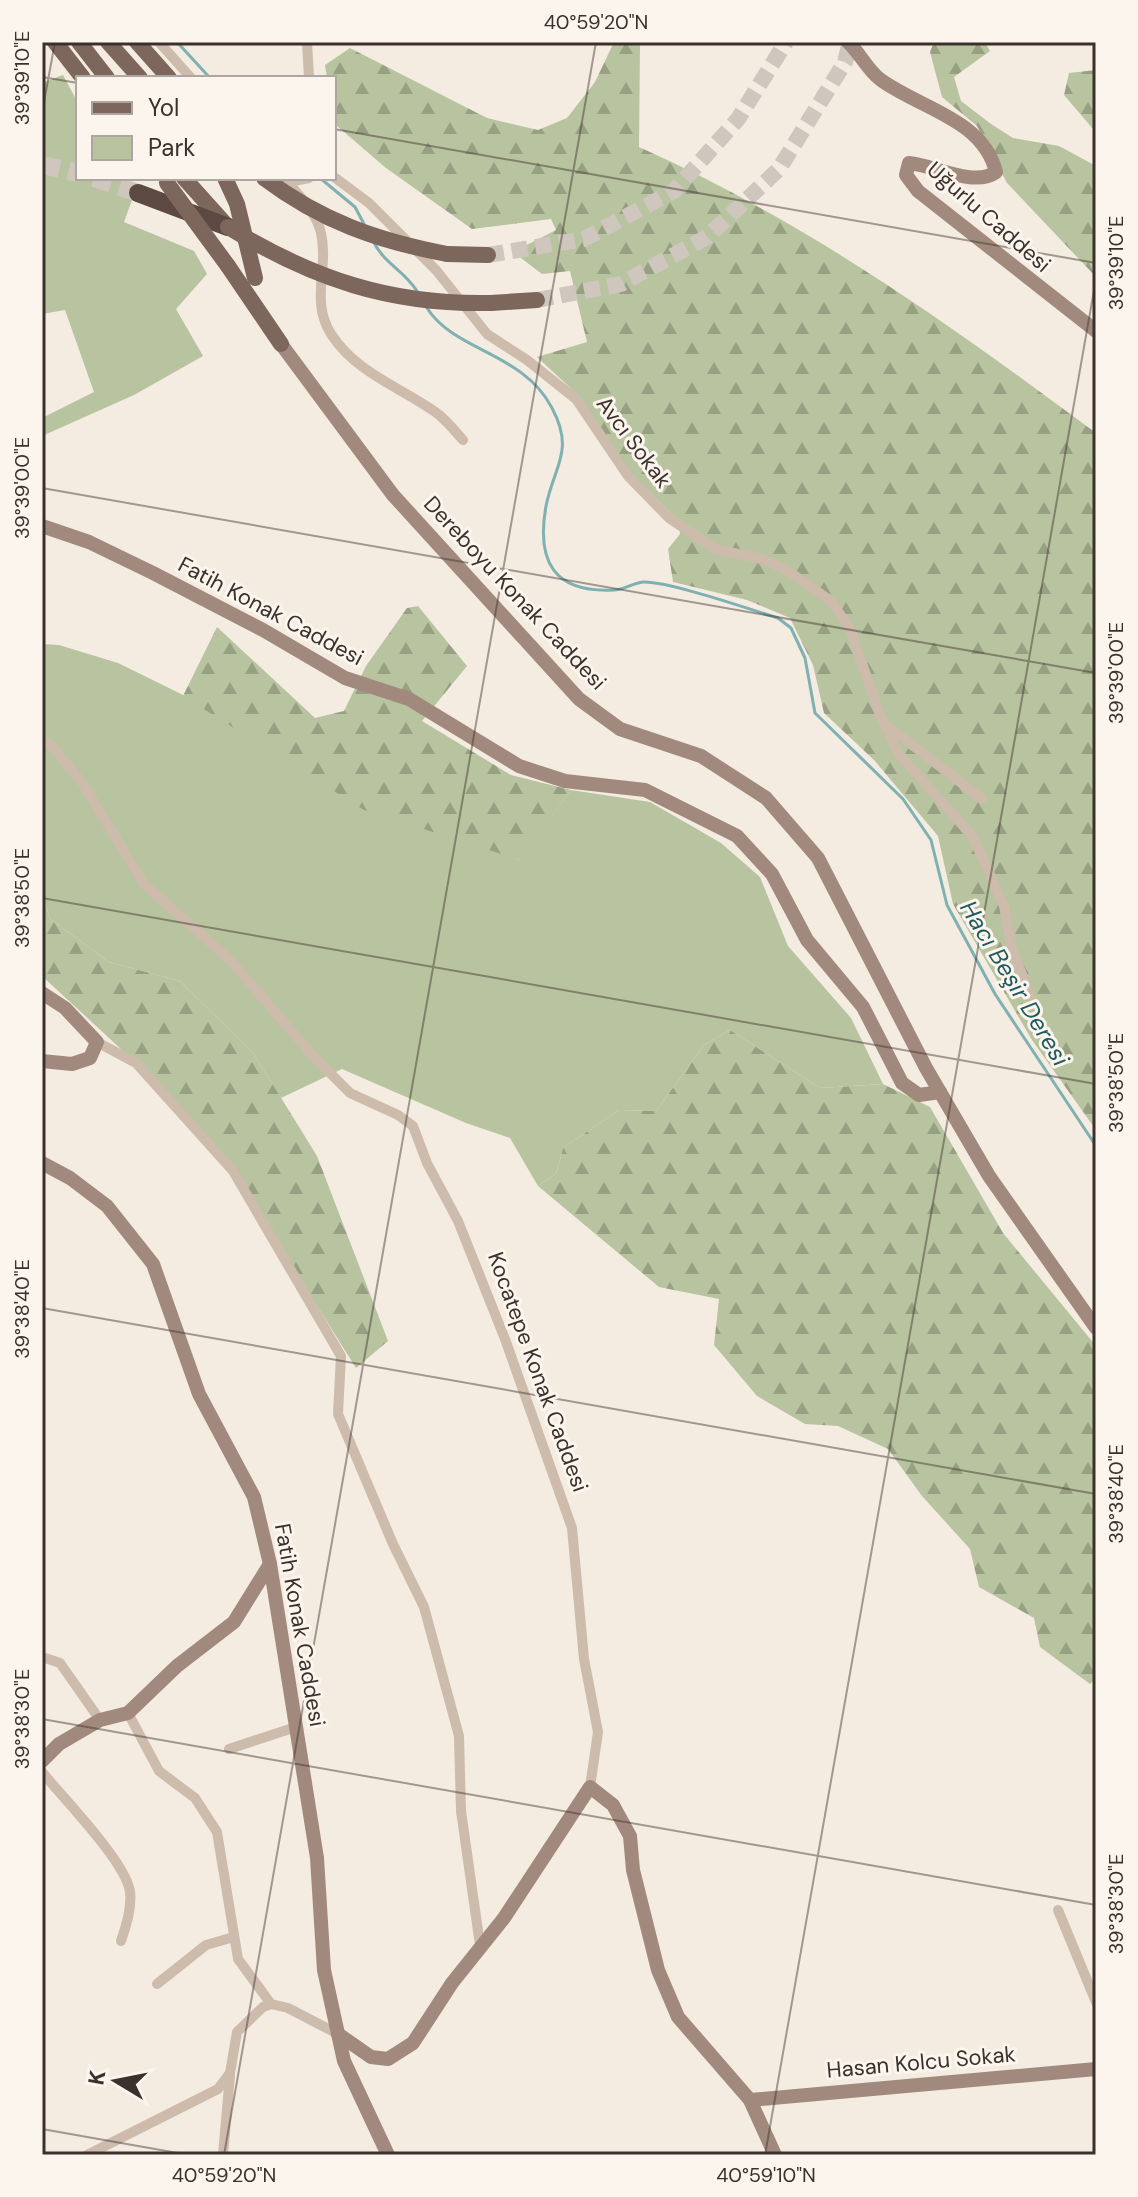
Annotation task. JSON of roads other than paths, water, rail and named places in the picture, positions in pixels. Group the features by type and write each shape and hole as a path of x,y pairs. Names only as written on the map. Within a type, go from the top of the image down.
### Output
{"highway":[{"path":"138,193 228,227"}],"main road":[{"path":"55,42 81,76"},
{"path":"79,42 105,76"},
{"path":"108,42 138,76"},
{"path":"137,42 167,76"},
{"name":"Uğurlu Caddesi","path":"848,42 878,79 976,133 992,155 996,172 987,178 962,177 931,165 909,163 906,175 918,191 1096,331"},
{"path":"186,180 228,227 309,272 375,293 452,304 537,300"},
{"path":"226,180 237,204 255,278 281,344"},
{"path":"267,180 295,201 366,236 447,254 488,255"},
{"path":"165,181 281,344"},
{"name":"Dereboyu Konak Caddesi","path":"281,344 393,495 579,699 620,729 701,756 766,798 818,858 940,1092 989,1176 1096,1328"},
{"name":"Fatih Konak Caddesi","path":"42,526 115,554 263,630 345,678 409,699 519,766 565,781 645,790 737,836 772,874 807,940 863,1007 902,1083 919,1095 940,1092"},
{"path":"42,994 65,1008 97,1042 90,1058 72,1064 42,1061"},
{"name":"Fatih Konak Caddesi","path":"42,1163 70,1178 107,1206 153,1264 199,1394 254,1497 270,1564 317,1858 324,1970 344,2061 388,2155"},
{"path":"42,1761 59,1744 100,1720 128,1713 177,1666 234,1622 270,1564"},
{"path":"590,1787 613,1805 630,1836 633,1870 658,1970 678,2017 750,2100 775,2155"},
{"name":"Kocatepe Konak Caddesi","path":"338,2034 371,2057 388,2059 413,2043 480,1945 504,1918 590,1787"},
{"name":"Hasan Kolcu Sokak","path":"750,2100 1096,2069"}],"street":[{"path":"159,42 189,76"},
{"path":"307,42 309,76"},
{"name":"Avcı Sokak","path":"336,178 369,203 436,270 487,334 527,360 576,399 628,476 669,518 715,549 762,559 787,570 831,601 850,629 883,723 898,753 973,837 1004,906 1012,948 1030,996 1009,980"},
{"path":"286,180 321,230 324,250 320,313 331,335 350,357 379,381 441,416 463,440"},
{"path":"883,723 982,799"},
{"name":"Kocatepe Konak Caddesi","path":"42,741 51,745 83,784 144,884 230,960 313,1056 350,1093 398,1115 413,1126 464,1236 572,1528 584,1659 598,1732 590,1787"},
{"path":"97,1042 136,1063 233,1171 341,1356 338,1414 393,1544 424,1607 459,1736 461,1811 480,1945"},
{"path":"42,1657 60,1663 100,1720"},
{"path":"128,1713 159,1771 195,1798 217,1832 238,1959 271,2004 288,2008 338,2034"},
{"path":"229,1749 296,1727"},
{"path":"42,1772 106,1849 127,1881 131,1895 121,1941"},
{"path":"1058,1910 1096,2002"},
{"path":"157,1984 206,1945 234,1937"},
{"path":"223,2155 237,2032 271,2004"},
{"path":"96,2153 218,2089 230,2073"}],"waterway":[{"name":"Hacı Beşir Deresi","path":"177,42 208,76"},
{"name":"Hacı Beşir Deresi","path":"322,180 355,207 364,224"},
{"name":"Hacı Beşir Deresi","path":"373,241 383,256 417,291"},
{"name":"Hacı Beşir Deresi","path":"427,308 439,323 454,334 524,375 552,408 559,423 562,447 546,506 544,543 547,558 563,580 593,590 618,590 643,582 671,586 778,618 791,628 805,658 815,713 903,799 931,840 947,905 995,994 1096,1146"}],"tunnel":[{"path":"488,255 584,239 674,191 738,119 786,42"},
{"path":"537,300 621,284 707,237 779,169 845,62 850,42"},
{"path":"42,165 76,173"},
{"path":"100,180 138,193"}]}
